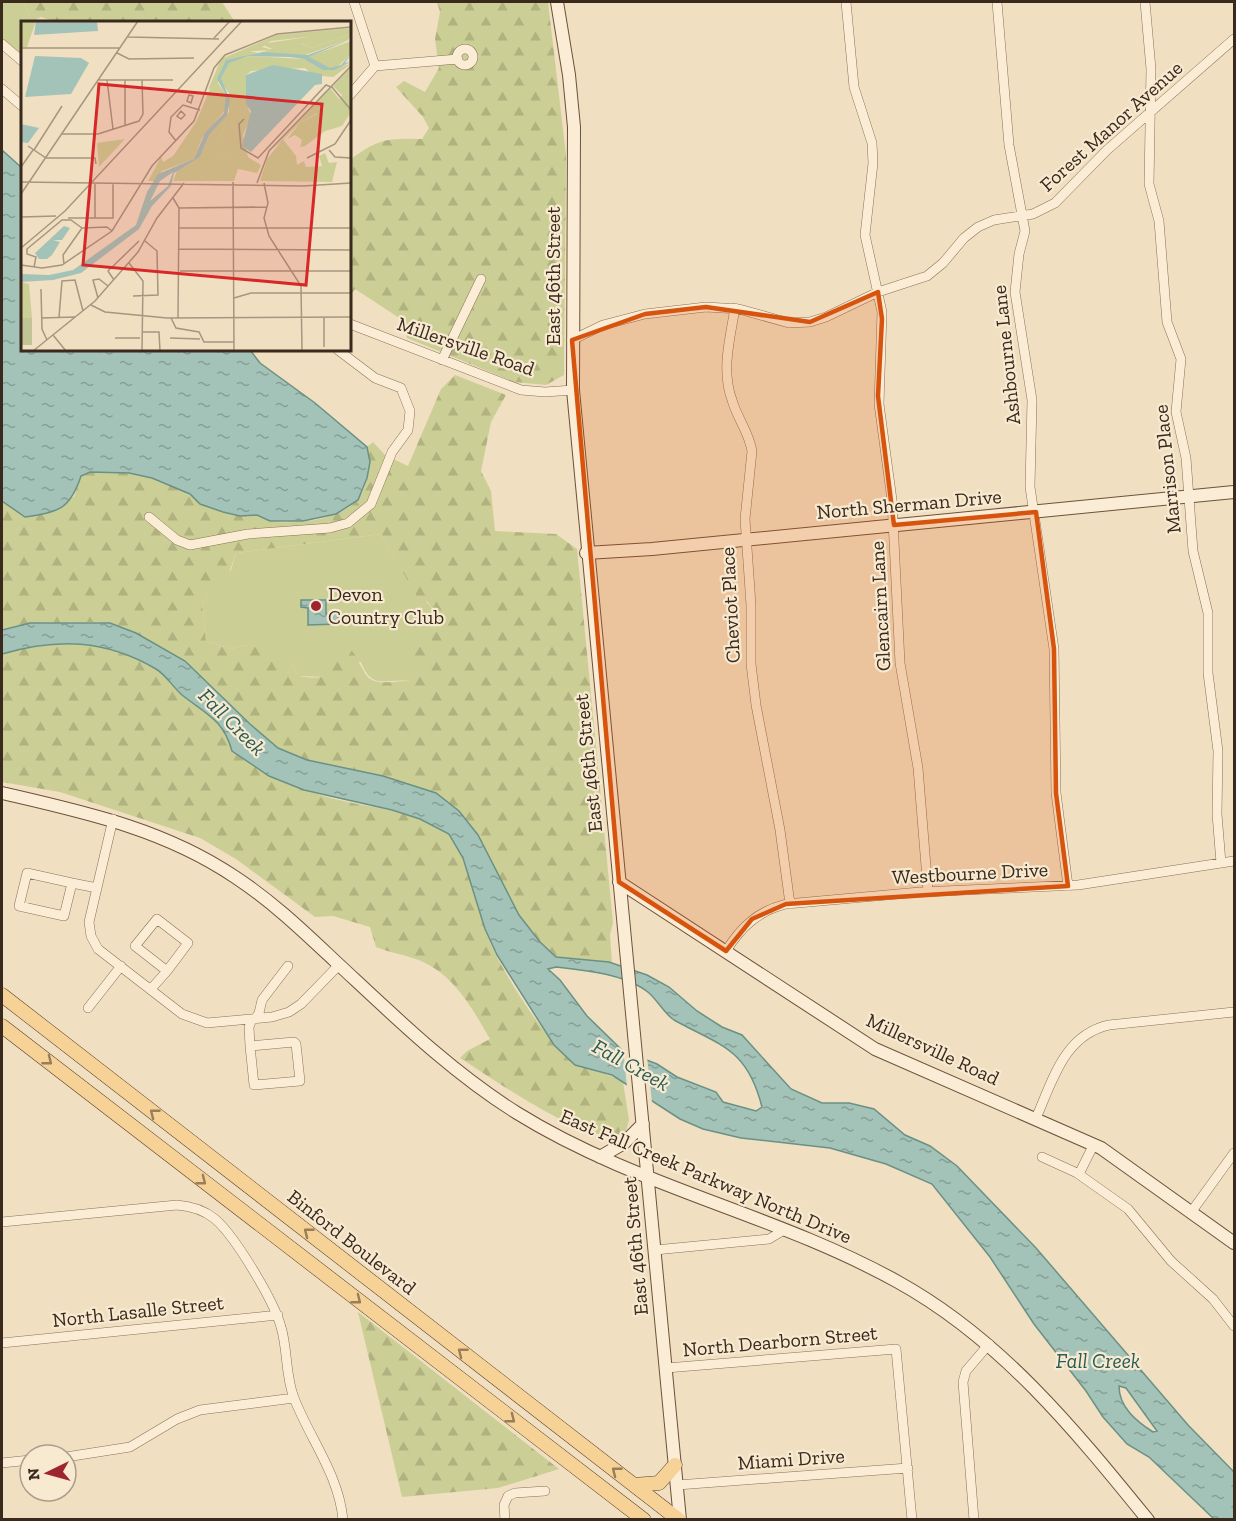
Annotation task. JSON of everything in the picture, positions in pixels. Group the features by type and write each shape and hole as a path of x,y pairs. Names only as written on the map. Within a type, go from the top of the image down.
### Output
{"main road":[{"name":"East 46th Street","path":"557,2 570,75 574,127 573,390 586,553 626,944 680,1520"},
{"name":"North Sherman Drive","path":"586,553 746,540 1234,492"},
{"name":"East Fall Creek Parkway North Drive","path":"2,793 112,819 171,842 235,876 279,909 441,1056 494,1099 557,1136 600,1157 648,1178 784,1230 897,1281 939,1307 989,1344 1058,1413 1148,1520"},
{"name":"Millersville Road","path":"619,882 875,1049 1094,1144 1192,1211 1234,1243"},
{"name":"Binford Boulevard","path":"2,995 680,1520"},
{"path":"2,1026 644,1520"},
{"path":"600,1157 624,1143 642,1117"},
{"path":"633,1485 659,1483 675,1465"}],"street":[{"path":"354,2 375,66"},
{"name":"Glencairn Lane","path":"846,2 854,87 872,142 873,163 865,231 882,319 878,396 894,525 900,663 918,768 928,891"},
{"name":"Ashbourne Lane","path":"996,2 1010,145 1025,231 1018,254 1015,292 1017,316 1030,381 1032,432 1029,473 1036,512 1044,597 1055,656 1056,793 1068,886"},
{"name":"Marrison Place","path":"1144,2 1151,69 1149,184 1159,221 1167,322 1181,359 1176,405 1186,458 1193,551 1208,613 1208,673 1218,751 1217,814 1221,863"},
{"name":"Forest Manor Avenue","path":"572,340 606,324 655,311 708,307 735,308 786,322 804,323 826,317 878,292 933,272 978,227 994,220 1040,212 1055,203 1107,150 1234,39"},
{"path":"2,44 21,60"},
{"path":"351,94 375,66 458,59"},
{"path":"2,89 21,105"},
{"path":"442,360 481,279"},
{"name":"Cheviot Place","path":"735,308 726,369 731,400 750,441 752,451 745,509 753,688 775,799 790,904"},
{"name":"Millersville Road","path":"351,326 521,390 545,392 573,390"},
{"path":"149,517 177,540 190,545 248,534 340,526 355,519 371,504 392,452 410,423 408,402 401,388 375,378 339,351"},
{"path":"112,819 89,922 91,936 98,949 182,1014 197,1022 210,1023 279,1016 292,1011 339,965"},
{"name":"Westbourne Drive","path":"726,951 739,931 755,917 770,909 790,904 928,891 1068,886 1234,861"},
{"path":"72,883 64,916 19,906 27,873 97,888"},
{"path":"151,989 166,971 188,943 157,919 135,946 166,971"},
{"path":"88,1008 120,966"},
{"path":"250,1046 295,1042 300,1081 254,1085 250,1046 249,1027 259,1013 262,1000 288,966"},
{"path":"1036,1118 1064,1056 1072,1045 1089,1032 1109,1025 1234,1012"},
{"path":"1079,1174 1094,1144"},
{"path":"1192,1211 1234,1153"},
{"path":"1042,1158 1079,1174 1133,1214 1166,1256 1208,1294 1234,1326"},
{"path":"2,1222 173,1205 201,1210 226,1230 278,1315 294,1398 341,1497 343,1520"},
{"path":"655,1250 769,1239 784,1230"},
{"name":"North Lasalle Street","path":"2,1343 278,1315"},
{"path":"974,1520 963,1382 966,1371 989,1344"},
{"name":"North Dearborn Street","path":"666,1368 896,1349 908,1468"},
{"path":"78,1454 130,1447 177,1419 200,1410 294,1398"},
{"path":"2,1463 18,1461"},
{"path":"908,1468 912,1520"},
{"name":"Miami Drive","path":"677,1485 908,1468"},
{"path":"505,1520 504,1505 508,1496 515,1493 545,1491"}],"highlighted area":[{"path":"878,292 882,319 878,396 894,525 1036,512 1054,649 1056,793 1068,886 786,904 752,919 726,951 619,882 572,340 645,314 706,307 810,322"}],"green space":[{"path":"2,2 24,2 31,21 21,21 21,54 2,38"},
{"path":"24,2 222,2 234,21 52,21 41,17 31,21"},
{"path":"437,2 548,2 566,155 564,375 546,385 514,382 407,338 404,321 355,289 351,295 351,159 383,141 422,139 429,128 423,117 396,87 404,81 425,92 439,68 435,39 440,12"},
{"path":"455,375 506,395 491,422 481,471 491,491 495,531 556,534 577,549 613,923 610,935 612,963 556,957 540,942 519,915 478,835 436,793 383,776 307,760 278,748 185,661 136,633 110,623 30,623 2,630 2,501 17,512 74,497 81,476 97,472 116,472 162,481 213,508 226,512 260,516 270,521 280,522 316,520 349,507 361,495 368,475 367,447 373,442 385,455 408,466 441,389","holes":["381,534 420,602 427,601 434,611 435,631 419,636 411,644 409,681 387,682 376,681 367,676 352,651 341,650 330,671 316,678 299,676 290,662 277,652 246,645 231,649 206,641 202,602 229,573 236,553"]},
{"name":"Devon Country Club","path":"381,534 420,601 426,601 434,611 435,631 418,640 412,650 410,681 375,680 365,671 361,662 336,661 333,669 325,677 299,676 290,662 246,645 231,649 206,641 202,602 231,570 236,553"},
{"path":"60,644 111,649 147,663 162,673 181,693 220,725 232,751 282,781 323,796 422,819 447,833 461,851 485,930 500,963 535,1019 573,1062 623,1082 629,1120 626,1131 613,1136 598,1135 579,1128 535,1106 460,1058 467,1051 490,1039 462,994 433,967 416,959 376,947 370,927 333,916 315,917 236,859 200,838 60,792 2,782 2,654 20,649"},
{"path":"358,1312 559,1469 498,1488 402,1497"}],"water":[{"path":"2,150 21,167 21,351 251,351 260,363 315,403 367,447 370,462 367,478 358,500 336,514 303,521 270,521 257,515 240,516 223,512 200,504 190,494 152,478 129,473 90,472 81,476 67,503 46,513 25,517 2,501"},
{"path":"301,600 326,600 326,614 338,614 338,624 308,625 308,608 301,607"},
{"name":"Fall Creek","path":"30,623 110,623 136,633 185,661 278,748 307,760 383,776 436,793 459,811 478,835 519,915 540,942 556,957 609,962 647,975 669,987 697,1011 722,1027 742,1035 791,1089 822,1103 849,1103 874,1109 905,1135 930,1146 957,1166 1036,1248 1188,1425 1234,1472 1234,1519 1214,1519 1149,1457 1127,1444 1103,1417 1086,1391 1034,1324 990,1257 932,1184 886,1164 830,1148 741,1138 703,1129 680,1119 612,1075 575,1065 554,1045 497,955 485,929 463,858 449,834 420,819 392,810 304,790 269,776 232,751 224,731 213,718 182,695 160,672 137,659 99,647 80,644 42,645 2,654 2,630","holes":["556,967 617,977 649,993 674,1020 719,1043 740,1060 749,1072 762,1107 756,1111 723,1102 716,1092 677,1077 657,1064 623,1051 587,1016 560,980 548,969","1119,1386 1126,1388 1157,1431 1153,1432 1130,1413 1122,1400"]}],"pier":[{"path":"623,1047 647,1057 652,1103 627,1087"}],"place":[{"name":"Devon Country Club","path":"316,606"}]}
